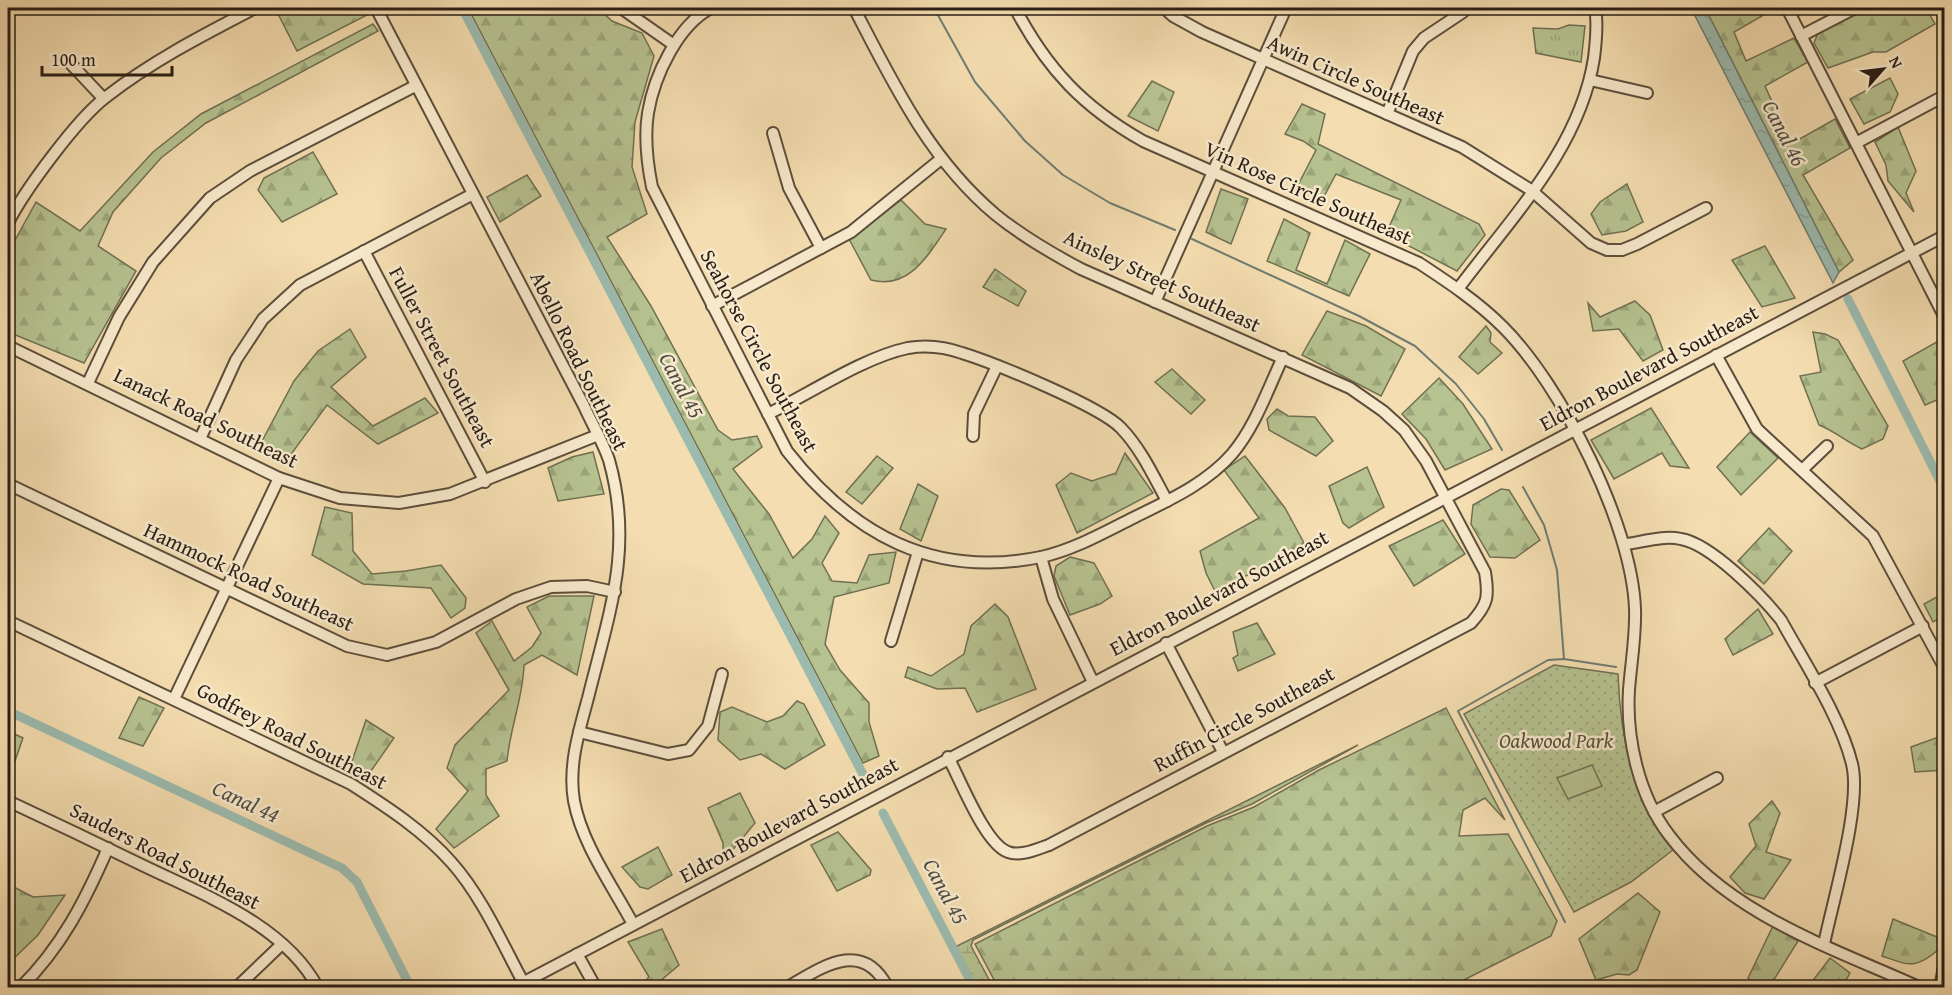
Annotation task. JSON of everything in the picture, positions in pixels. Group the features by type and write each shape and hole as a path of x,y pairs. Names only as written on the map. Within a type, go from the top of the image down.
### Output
{"street":[{"path":"8,223 56,152 104,98 164,57 255,8"},
{"name":"Abello Road Southeast","path":"376,8 598,435 608,459 618,506 621,550 615,592 572,768 574,800 581,829 633,924"},
{"path":"621,8 674,45"},
{"name":"Seahorse Circle Southeast","path":"711,8 690,25 674,45 656,84 648,112 646,157 652,187 787,451 811,482 835,505 870,529 918,552 976,561 1041,557 1076,546 1167,501 1211,474 1232,454 1252,422 1283,357"},
{"name":"Ainsley Street Southeast","path":"854,8 902,100 941,159 996,215 1040,246 1081,269 1350,388 1383,411 1404,430 1426,461 1445,496"},
{"name":"Vin Rose Circle Southeast","path":"1015,8 1048,64 1077,95 1111,123 1143,141 1419,263 1458,289 1503,327 1543,375 1607,495 1626,544 1635,610 1629,694 1630,732 1640,774 1654,812 1688,857 1741,902 1824,944 1921,987"},
{"name":"Awin Circle Southeast","path":"1164,8 1173,16 1202,32 1261,60 1462,147 1531,190 1591,243 1607,250 1622,250 1638,244 1706,208"},
{"path":"1155,302 1286,8"},
{"path":"1458,289 1567,140 1582,109 1590,80 1596,44 1594,8"},
{"path":"1787,8 1944,316"},
{"path":"1802,36 1855,8"},
{"path":"1387,114 1413,51 1424,38 1463,12"},
{"path":"71,64 104,98"},
{"path":"1590,80 1647,93"},
{"path":"88,383 119,317 153,262 210,198 250,171 416,86"},
{"path":"1856,143 1944,96"},
{"path":"773,133 789,188 821,249"},
{"path":"712,306 851,232 941,159"},
{"path":"200,439 236,360 263,319 300,285 473,194"},
{"name":"Eldron Boulevard Southeast","path":"518,985 948,757 1944,236"},
{"name":"Fuller Street Southeast","path":"364,251 485,482"},
{"name":"Lanack Road Southeast","path":"8,346 279,478 340,498 399,503 450,494 485,482 598,435"},
{"path":"768,414 882,355 909,348 938,347 961,352 1095,410 1120,427 1142,454 1167,501"},
{"path":"1716,355 1758,429 1874,536 1944,667"},
{"path":"974,436 974,414 997,366"},
{"path":"1802,470 1827,446"},
{"path":"174,699 279,478"},
{"name":"Hammock Road Southeast","path":"8,484 347,646 387,655 436,642 516,599 551,587 587,586 615,592"},
{"name":"Ruffin Circle Southeast","path":"948,757 988,833 998,847 1010,853 1027,852 1049,845 1471,623 1484,608 1488,591 1485,572 1445,496"},
{"path":"1626,544 1678,538 1694,542 1710,551 1771,607 1781,620 1845,743 1854,783 1852,809 1824,944"},
{"path":"891,641 918,552"},
{"path":"1041,557 1053,598 1093,682"},
{"name":"Godfrey Road Southeast","path":"8,621 351,784 399,814 453,864 487,915 518,985"},
{"path":"1815,683 1923,626"},
{"path":"1166,643 1223,752"},
{"path":"579,732 668,754 688,750 708,726 722,674"},
{"path":"1654,812 1717,778"},
{"name":"Sauders Road Southeast","path":"8,801 228,906 264,928 282,944 318,987"},
{"path":"20,987 42,966 66,934 108,848"},
{"path":"236,987 282,944"},
{"path":"577,954 596,987"},
{"path":"786,987 831,962 847,959 865,963 883,976 888,987"},
{"path":"1940,987 1944,966"}],"green space":[{"path":"275,8 366,8 369,14 297,51"},
{"path":"468,8 598,8 612,21 642,33 654,56 635,122 632,167 647,214 607,237 651,306 718,430 732,440 757,436 762,447 733,469 769,514 793,558 812,539 825,516 839,533 822,563 832,581 857,583 869,555 896,552 889,583 834,597 825,644 840,670 869,703 869,722 879,756 863,763"},
{"path":"1705,8 1776,8 1734,32 1746,61 1794,38 1808,62 1765,86 1791,144 1835,119 1850,148 1803,175 1853,260 1839,272"},
{"path":"1866,8 1926,8 1935,24 1886,52 1873,52 1828,68 1814,43 1818,33"},
{"path":"373,24 378,31 206,123 161,158 113,212 98,246 136,271 84,363 8,332 8,253 36,202 80,231 153,152 201,114"},
{"path":"1569,25 1585,26 1581,62 1536,53 1533,28 1558,29"},
{"path":"1890,78 1898,94 1890,112 1864,124 1850,99"},
{"path":"1152,81 1174,92 1158,131 1128,116"},
{"path":"1302,104 1325,114 1318,144 1479,224 1485,235 1457,271 1386,234 1401,200 1336,174 1319,206 1294,193 1316,150 1303,141 1285,134"},
{"path":"1898,127 1916,171 1906,193 1914,212 1888,181 1886,165 1875,142"},
{"path":"313,152 337,194 282,222 258,190 264,178"},
{"path":"527,175 541,196 500,222 487,197"},
{"path":"1627,184 1643,222 1626,231 1602,235 1591,214 1600,202"},
{"path":"1221,189 1248,199 1231,244 1206,232"},
{"path":"901,200 925,224 946,229 924,260 906,275 884,282 871,280 849,239"},
{"path":"1284,219 1310,233 1296,270 1327,284 1345,240 1370,254 1349,296 1267,261"},
{"path":"1765,246 1795,298 1762,307 1732,260"},
{"path":"995,269 1026,291 1018,306 983,287"},
{"path":"1635,301 1650,315 1663,350 1643,361 1619,329 1593,331 1588,303 1600,317"},
{"path":"1327,311 1366,326 1405,349 1381,396 1302,355"},
{"path":"1486,326 1491,333 1490,342 1502,353 1478,374 1459,357"},
{"path":"350,329 366,357 331,387 373,426 425,398 438,413 378,444 327,405 284,464 261,443 294,381 318,351"},
{"path":"1813,332 1838,340 1888,426 1883,439 1862,449 1819,425 1800,376 1821,372"},
{"path":"1942,339 1944,397 1925,405 1903,361"},
{"path":"1172,369 1205,400 1191,414 1155,382"},
{"path":"1439,378 1463,404 1492,449 1445,470 1426,439 1402,414"},
{"path":"1651,408 1689,468 1670,466 1662,453 1614,479 1591,440"},
{"path":"1277,409 1288,416 1315,417 1333,441 1316,456 1269,430 1267,419"},
{"path":"1750,432 1778,458 1741,495 1717,467"},
{"path":"593,452 604,494 558,501 548,468 572,457"},
{"path":"1125,453 1153,493 1077,533 1056,485 1071,473 1092,481 1116,473"},
{"path":"877,456 893,468 862,504 846,492"},
{"path":"1245,456 1285,508 1304,543 1216,593 1206,573 1200,551 1259,518 1224,470"},
{"path":"1367,467 1384,507 1349,528 1343,523 1329,486"},
{"path":"918,484 938,496 921,541 900,529"},
{"path":"1501,489 1509,490 1540,540 1515,558 1490,557 1471,524 1473,505"},
{"path":"325,507 352,513 353,551 372,574 441,565 466,598 465,608 451,618 431,588 363,584 312,555"},
{"path":"1443,520 1465,554 1414,586 1389,546"},
{"path":"1769,528 1792,551 1764,584 1738,561"},
{"path":"1070,557 1094,563 1112,596 1100,604 1070,615 1054,576 1056,566"},
{"path":"1944,593 1944,616 1933,622 1924,604"},
{"path":"549,596 594,596 577,675 542,655 524,665 507,761 486,769 486,795 499,816 454,848 436,829 468,791 447,768 455,745 509,690 476,633 492,621 514,661 532,647 541,633 527,607"},
{"path":"995,604 1008,617 1036,689 977,712 965,688 937,689 905,677 908,667 931,676 964,654 971,626"},
{"path":"1758,609 1773,634 1733,655 1725,639"},
{"path":"1257,623 1275,654 1238,671 1233,658 1238,655 1233,632"},
{"name":"Oakwood Park","path":"1554,665 1618,674 1622,720 1631,767 1648,811 1673,850 1631,882 1574,912 1464,714"},
{"path":"139,697 164,708 143,746 119,738"},
{"path":"797,701 804,704 825,745 785,769 761,754 740,760 718,740 720,712 732,707 767,722 783,716"},
{"path":"1446,708 1505,820 1485,798 1463,810 1459,836 1508,834 1557,921 1551,936 1450,987 998,987 975,944 1207,826 1254,807 1319,770"},
{"path":"366,720 394,738 366,778 349,770"},
{"path":"8,731 23,738 8,781"},
{"path":"1944,735 1944,770 1915,772 1911,747"},
{"path":"1358,745 1252,804 1206,823 973,940 971,946 993,987 975,987 955,947"},
{"path":"1592,765 1602,786 1568,799 1557,778"},
{"path":"740,793 755,823 731,852 723,850 723,843 708,808"},
{"path":"1772,801 1780,813 1766,852 1791,860 1764,899 1745,893 1730,877 1756,846 1749,824"},
{"path":"838,832 871,870 870,875 837,891 811,845"},
{"path":"658,847 672,875 648,889 640,887 622,867"},
{"path":"8,884 33,897 65,895 38,935 8,964"},
{"path":"1638,893 1660,912 1637,970 1629,975 1617,974 1596,980 1579,939"},
{"path":"1893,919 1937,937 1938,950 1923,961 1911,964 1882,956"},
{"path":"1773,926 1798,941 1770,986 1775,987 1756,987 1748,978"},
{"path":"662,929 679,965 653,987 639,987 649,977 628,942"},
{"path":"1830,958 1850,973 1842,987 1808,987"}],"water":[{"path":"1691,8 1705,8 1839,272 1833,283"}],"waterway":[{"name":"Canal 45","path":"462,8 867,782"},
{"path":"934,8 975,82 1025,141 1063,175 1110,203 1175,230"},
{"path":"1192,239 1359,316 1415,346 1456,384 1484,419 1502,450"},
{"name":"Canal 46","path":"1848,299 1944,489"},
{"path":"1523,487 1544,525 1557,570 1564,659"},
{"path":"1565,922 1458,711 1548,660 1564,659 1616,667"},
{"name":"Canal 44","path":"8,711 342,868 357,882 411,988"},
{"name":"Canal 45","path":"883,813 974,988"}]}
